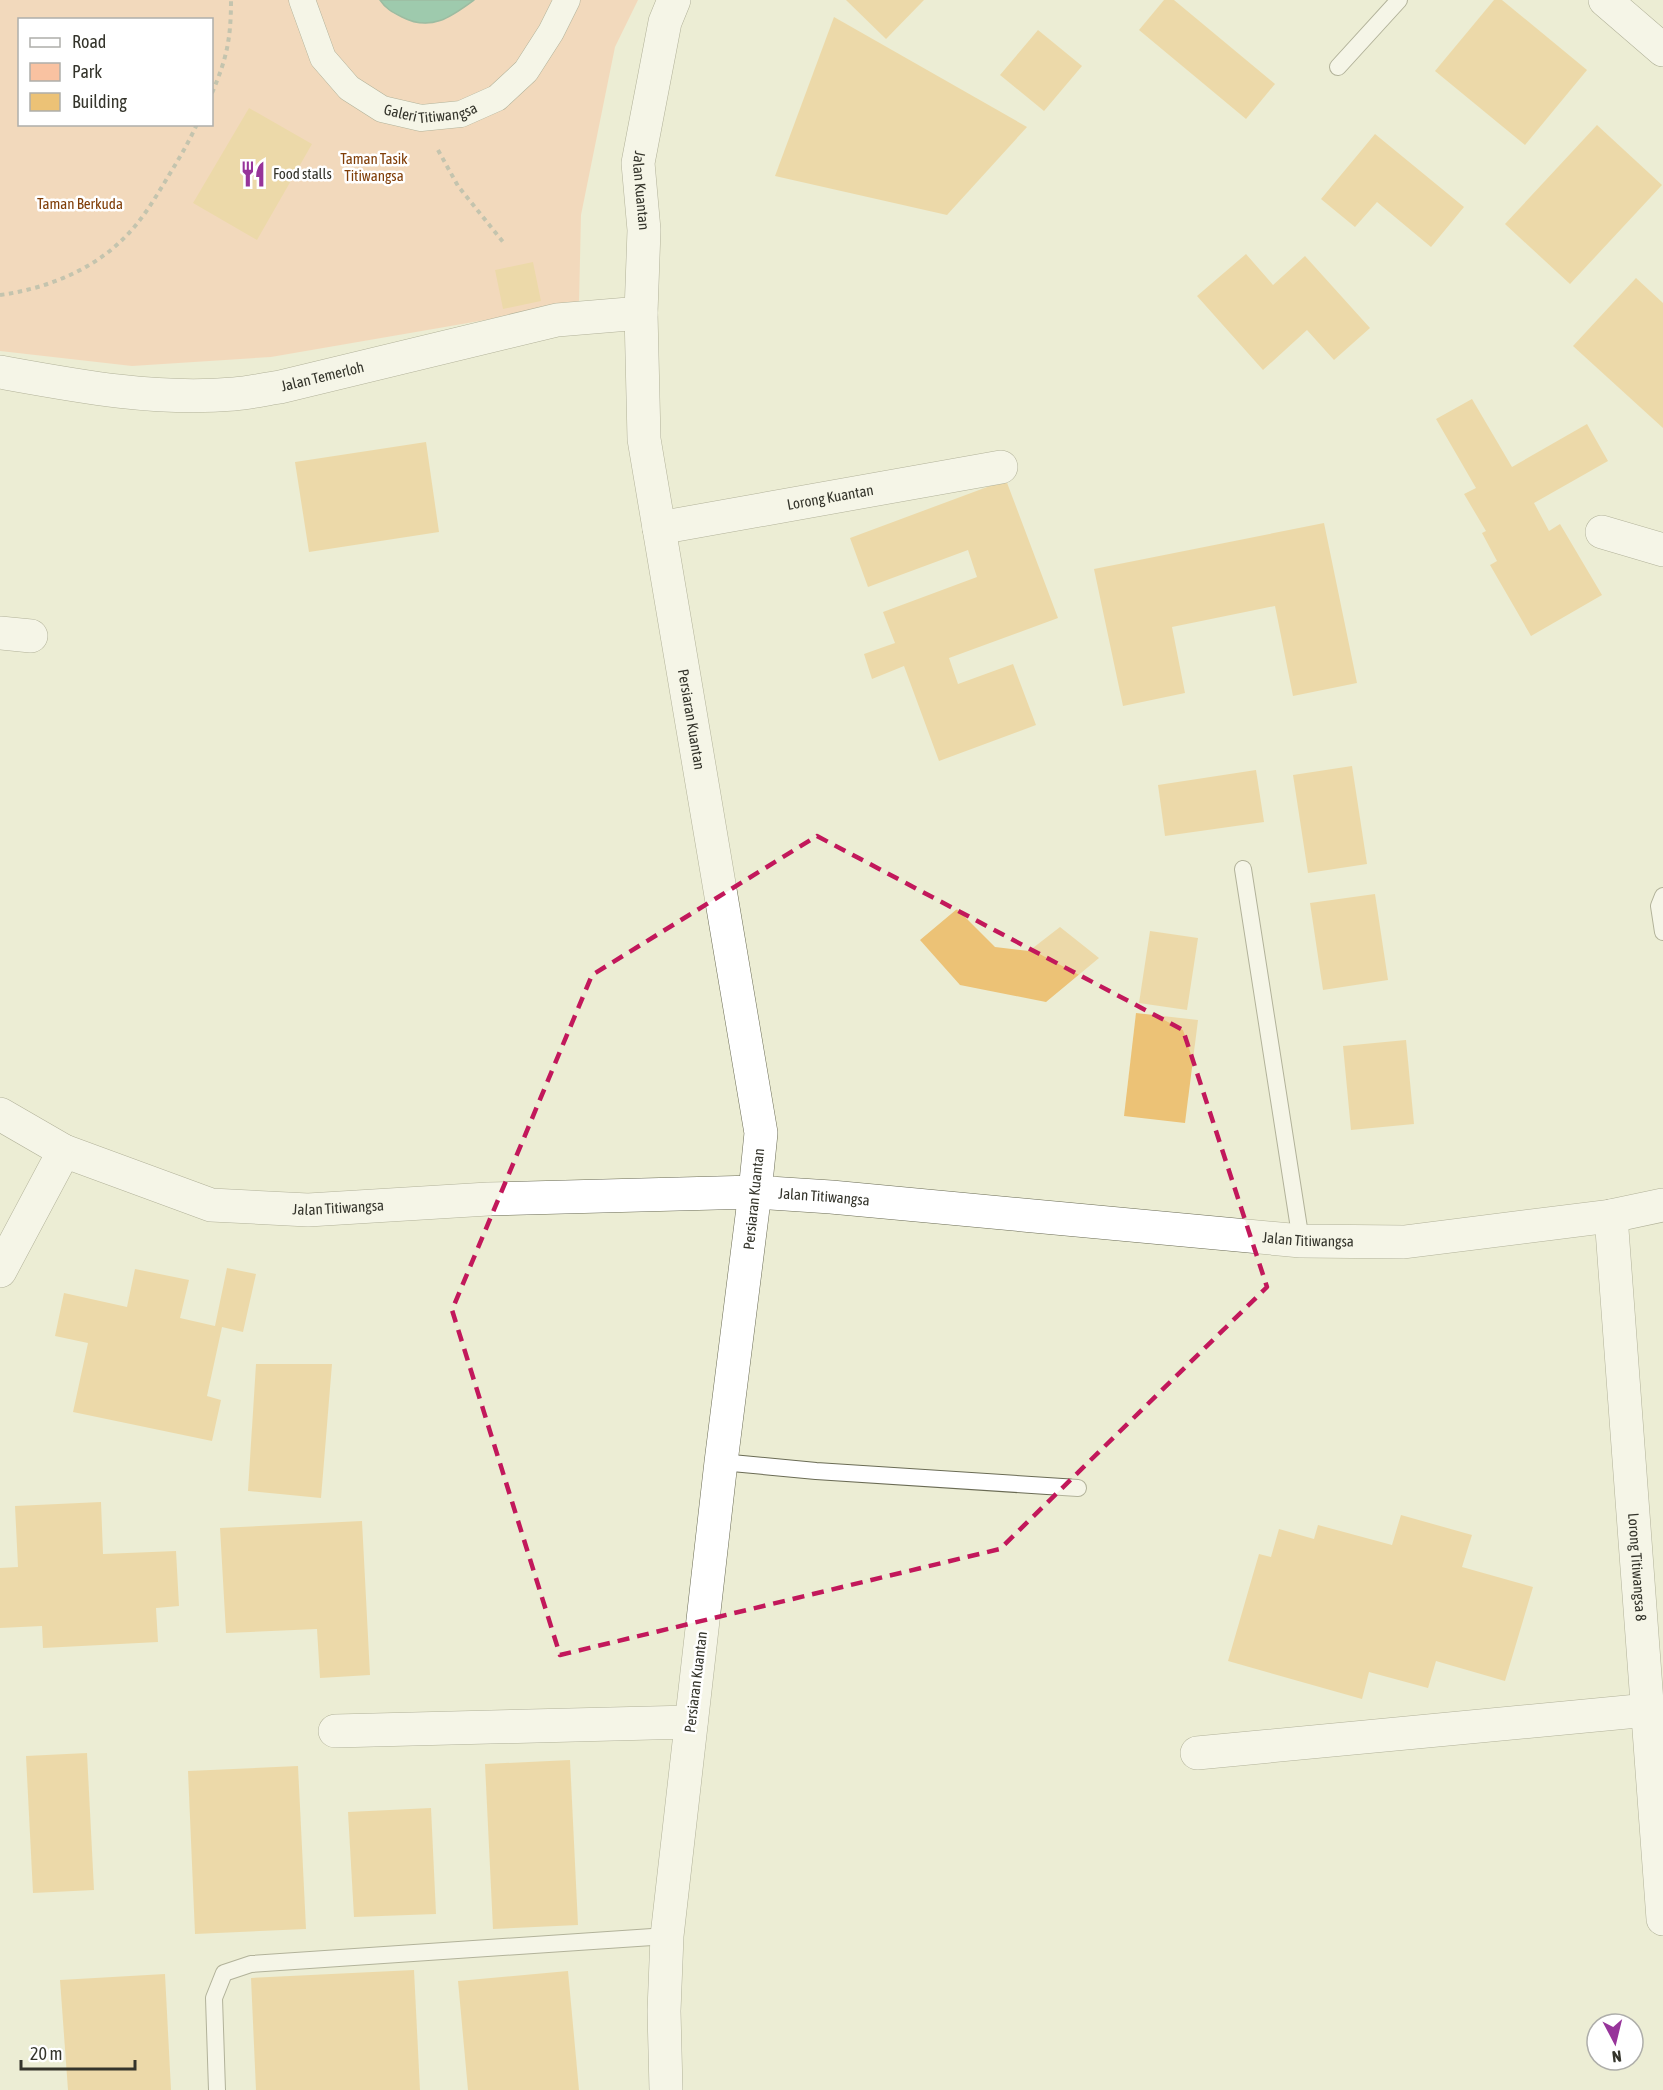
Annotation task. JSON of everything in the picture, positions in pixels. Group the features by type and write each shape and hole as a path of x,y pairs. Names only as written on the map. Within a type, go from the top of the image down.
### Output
{"street":[{"name":"Galeri Titiwangsa","path":"302,0 323,58 349,88 382,109 421,118 461,114 497,98 526,71 551,32 567,0"},
{"name":"Jalan Kuantan","path":"641,313 644,230 638,163 665,22 674,0"},
{"path":"1605,0 1663,50"},
{"name":"Jalan Temerloh","path":"0,372 137,394 187,396 235,394 280,387 557,320 641,313"},
{"name":"Persiaran Kuantan","path":"641,313 644,439 761,1133 667,1935 664,2011 666,2090"},
{"name":"Lorong Kuantan","path":"659,528 1001,467"},
{"path":"1602,532 1663,550"},
{"name":"Jalan Titiwangsa","path":"0,1114 64,1151 211,1205 308,1210 488,1199 755,1192 1300,1240 1404,1242 1611,1216 1663,1205"},
{"path":"0,1271 64,1151"},
{"name":"Lorong Titiwangsa 8","path":"1611,1216 1663,1919"},
{"path":"1197,1753 1648,1710"},
{"path":"334,1731 691,1722"}],"lane":[{"path":"1338,67 1399,0"},
{"path":"1243,868 1300,1240"},
{"path":"1663,896 1659,906 1663,932"},
{"path":"722,1462 816,1471 1078,1488"},
{"path":"217,2090 214,1998 224,1973 251,1964 667,1935"}],"path":[{"path":"213,91 222,69 231,33 231,0"},
{"path":"421,118 458,186 503,242"},
{"path":"0,295 47,285 94,262 110,251 126,237 147,211 189,142 196,126"}],"highlighted area":[{"path":"817,836 1183,1030 1267,1287 1000,1549 560,1655 452,1310 592,975"}],"green space":[{"name":"Taman Tasik Titiwangsa","path":"0,0 638,0 615,47 581,215 579,304 271,357 132,366 0,351"}],"shaded area":[{"path":"380,0 474,0 449,17 431,23 422,23 395,14"}],"building":[{"path":"846,0 924,0 886,39"},
{"path":"1164,0 1174,0 1275,84 1246,119 1139,30"},
{"path":"1494,0 1502,0 1587,70 1525,145 1435,71"},
{"path":"834,17 1027,127 947,215 775,176"},
{"path":"1038,30 1082,66 1044,111 1000,75"},
{"name":"Food stalls","path":"249,108 312,144 257,240 193,203"},
{"path":"1597,125 1662,185 1570,284 1505,224"},
{"path":"1375,134 1464,207 1431,247 1377,202 1355,227 1321,199"},
{"path":"1246,254 1273,285 1305,256 1370,328 1334,360 1307,330 1263,370 1197,296"},
{"path":"533,262 541,301 503,309 495,270"},
{"path":"1636,278 1663,303 1663,428 1573,346"},
{"path":"1472,399 1512,467 1587,424 1608,461 1534,503 1549,531 1560,524 1602,595 1531,636 1490,565 1497,561 1482,533 1486,531 1464,494 1476,488 1436,419"},
{"path":"426,442 439,532 309,552 295,462"},
{"path":"1006,480 1058,618 949,658 958,684 1013,664 1036,725 939,761 904,666 872,679 864,654 895,643 883,612 977,577 968,550 868,587 850,538"},
{"path":"1324,523 1357,683 1293,696 1275,606 1172,627 1185,693 1123,706 1094,569"},
{"path":"1352,766 1367,864 1308,873 1293,775"},
{"path":"1256,770 1264,822 1165,836 1158,785"},
{"path":"1375,894 1388,980 1323,990 1310,903"},
{"path":"957,909 995,947 1029,951 1060,927 1099,958 1046,1002 960,985 920,940"},
{"path":"1150,931 1198,938 1187,1010 1139,1003"},
{"path":"1136,1013 1198,1020 1185,1123 1124,1116"},
{"path":"1406,1040 1414,1124 1351,1130 1343,1046"},
{"path":"227,1268 256,1274 243,1332 222,1327 207,1396 221,1400 212,1441 73,1412 88,1343 55,1336 64,1293 127,1307 135,1269 189,1280 180,1318 215,1326"},
{"path":"256,1364 332,1364 321,1498 248,1491"},
{"path":"101,1502 103,1554 176,1551 179,1606 156,1608 158,1642 43,1648 42,1626 0,1628 0,1568 18,1567 15,1506"},
{"path":"1401,1515 1472,1535 1462,1567 1533,1587 1505,1681 1436,1661 1428,1688 1369,1672 1362,1699 1228,1661 1259,1554 1271,1557 1279,1529 1314,1539 1318,1525 1392,1545"},
{"path":"362,1521 370,1675 320,1678 317,1629 226,1633 220,1528"},
{"path":"87,1753 94,1890 33,1893 26,1756"},
{"path":"570,1760 578,1925 493,1929 485,1764"},
{"path":"298,1766 306,1929 195,1934 188,1771"},
{"path":"431,1808 436,1914 354,1917 348,1812"},
{"path":"414,1970 420,2090 256,2090 251,1978"},
{"path":"568,1971 579,2090 468,2090 458,1981"},
{"path":"165,1974 171,2090 68,2090 60,1980"}],"place":[{"name":"Food stalls","path":"253,174"}],"park label":[{"name":"Taman Berkuda","path":"80,204"}]}
